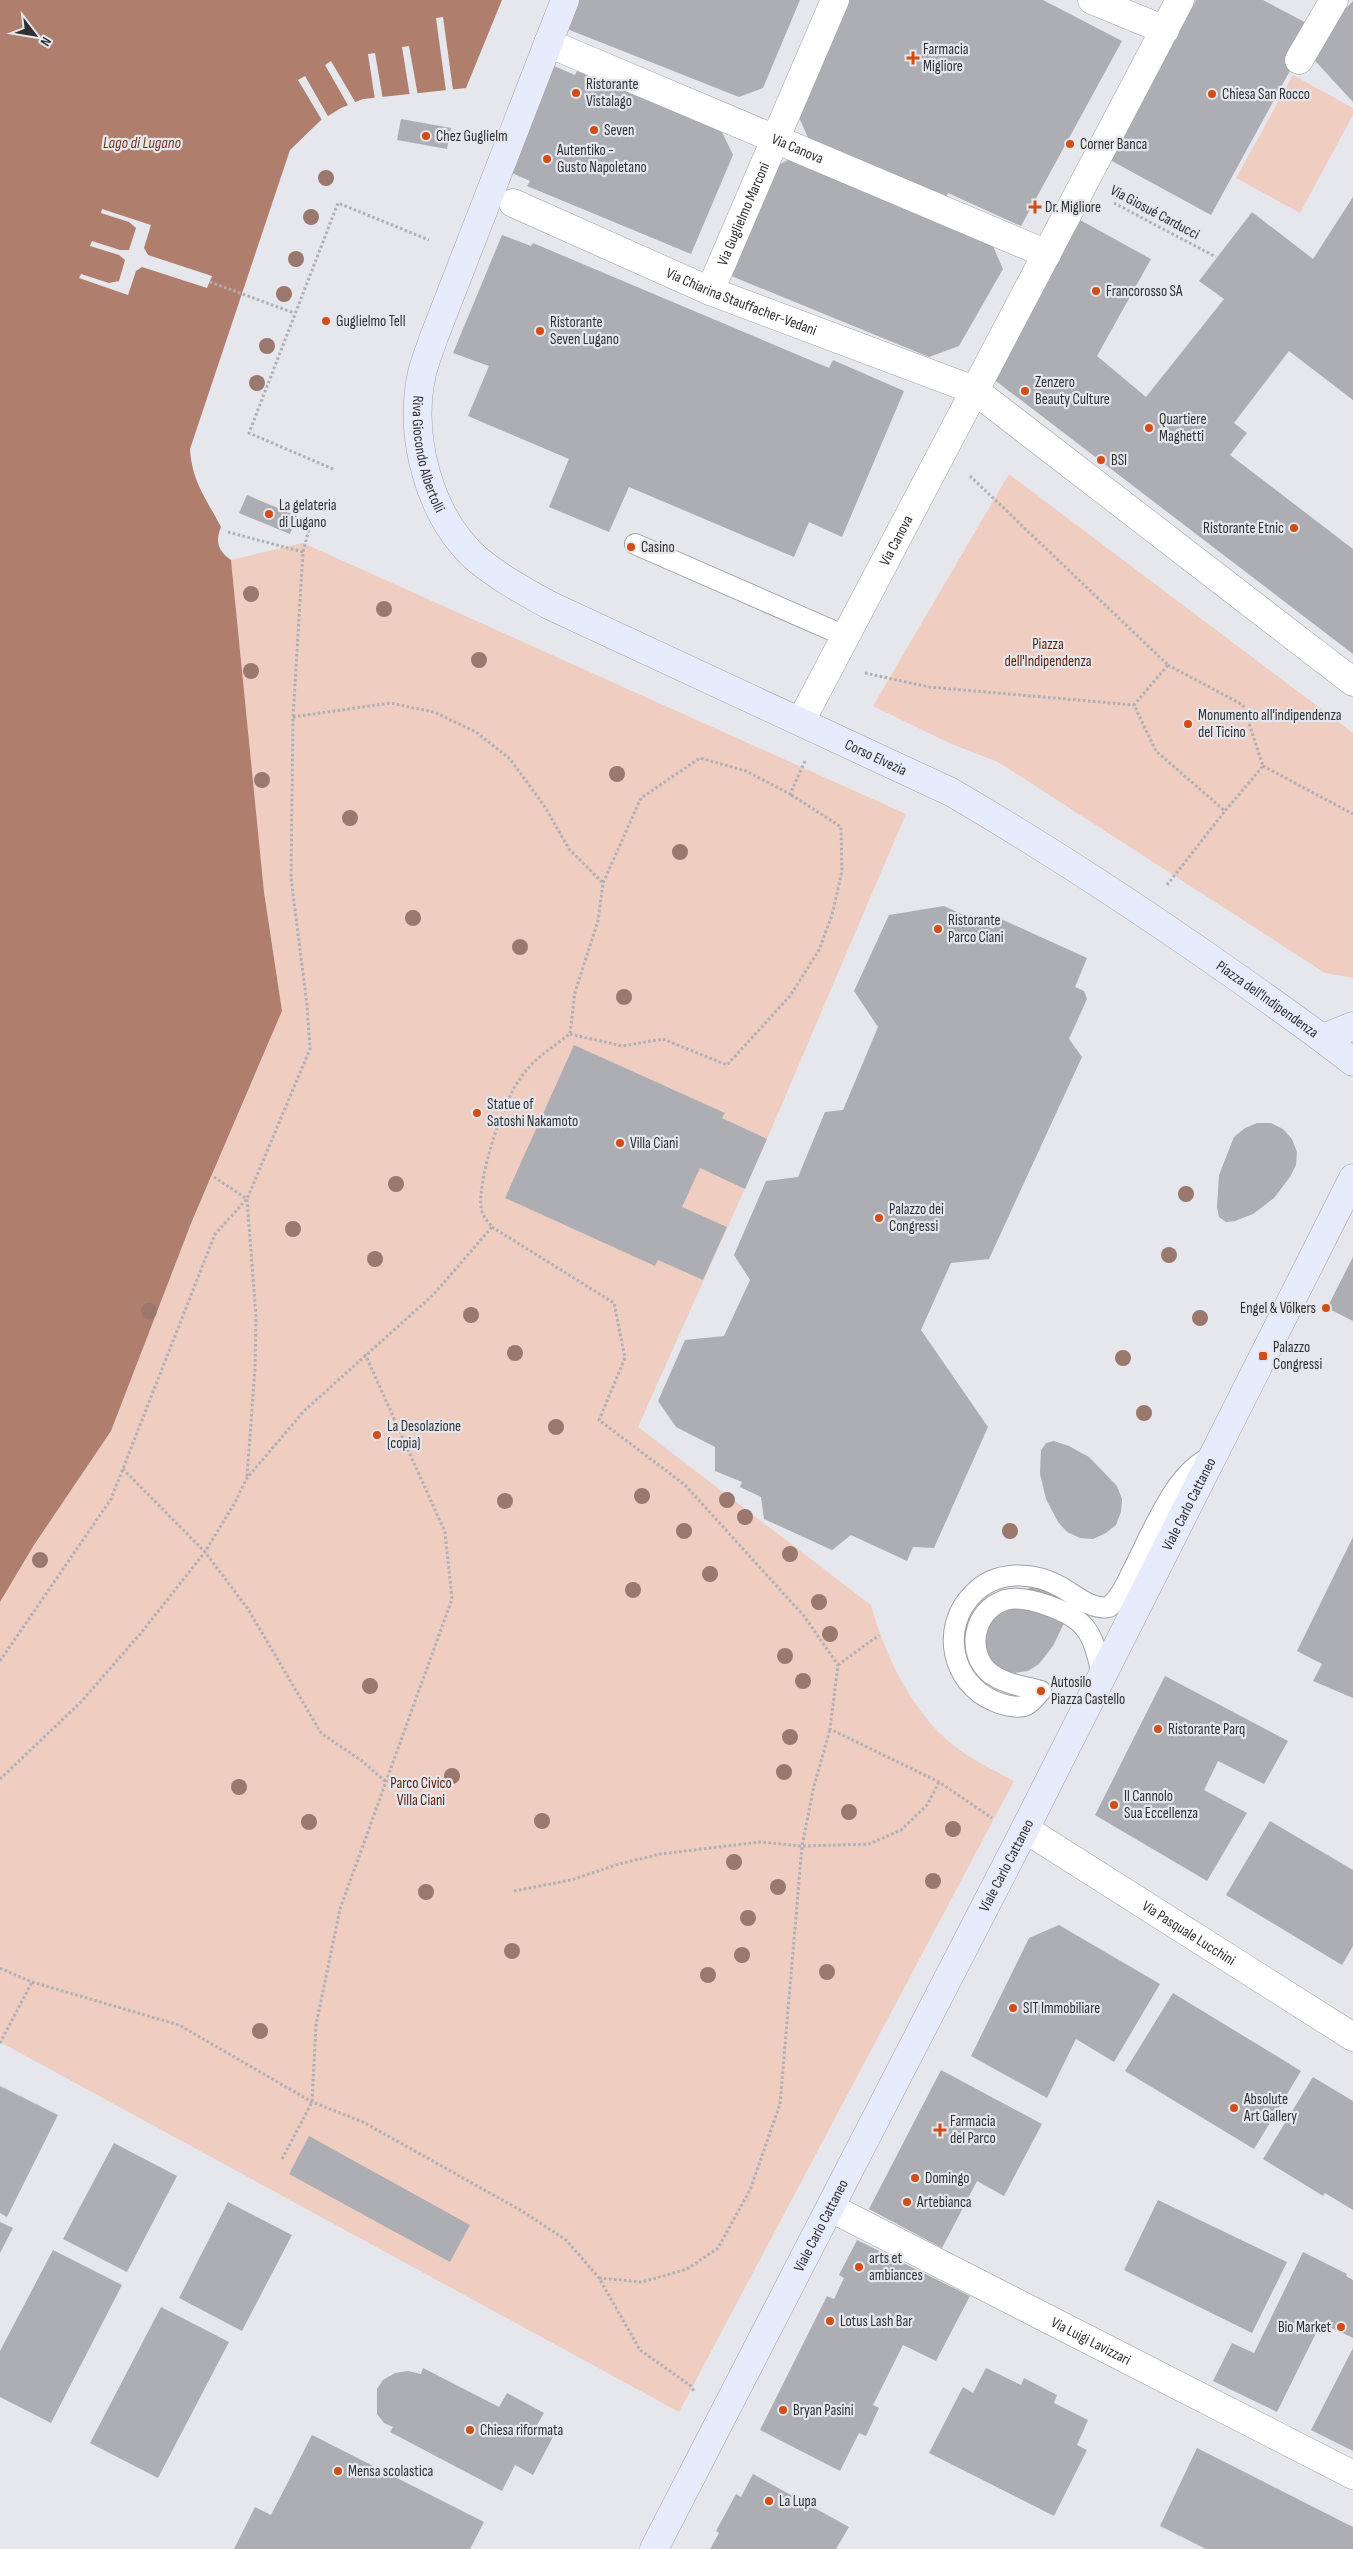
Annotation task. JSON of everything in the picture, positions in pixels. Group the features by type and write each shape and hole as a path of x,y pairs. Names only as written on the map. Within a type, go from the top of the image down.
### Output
{"main road":[{"name":"Riva Giocondo Albertolli","path":"565,0 434,337 422,374 418,409 420,447 428,479 441,510 458,536 477,558 504,580 549,605 811,726"},
{"name":"Corso Elvezia","path":"811,726 951,792"},
{"name":"Piazza dell'Indipendenza","path":"951,792 1146,912 1323,1038 1353,1062"},
{"path":"1323,1038 1353,1026"},
{"name":"Viale Carlo Cattaneo","path":"654,2549 714,2428 831,2208 1025,1829 1353,1178"}],"street":[{"name":"Via Guglielmo Marconi","path":"710,291 835,0"},
{"path":"1092,0 1165,30"},
{"name":"Via Canova","path":"811,726 829,666 1180,0"},
{"path":"1299,60 1334,0"},
{"name":"Via Canova","path":"548,43 1047,254"},
{"name":"Via Chiarina Stauffacher-Vedani","path":"513,203 710,291 974,390"},
{"path":"974,390 1353,682"},
{"name":"Via Pasquale Lucchini","path":"1025,1829 1353,2037"},
{"name":"Via Luigi Lavizzari","path":"831,2208 1353,2475"}],"lane":[{"path":"635,544 845,636"},
{"path":"1102,1674 1089,1634 1078,1620 1044,1605 1021,1600 1006,1600 989,1609 976,1632 974,1642 978,1659 990,1672 1002,1680 1041,1691 1024,1706 1012,1706 991,1700 969,1682 956,1661 953,1636 962,1606 972,1594 990,1580 1000,1576 1015,1575 1049,1582 1095,1606 1109,1607 1125,1585 1178,1484 1201,1461 1212,1457"}],"path":[{"name":"Via Giosué Carducci","path":"1082,186 1216,258"},
{"path":"333,468 249,433 294,312 338,203 429,240"},
{"path":"210,282 294,312"},
{"path":"943,450 1168,665 1243,705 1262,766 1353,814"},
{"path":"0,1661 111,1500 215,1234 247,1199 310,1049 307,1005 291,878 293,717 302,552 309,529"},
{"path":"228,532 302,552"},
{"path":"1134,705 1168,665"},
{"path":"829,666 929,687 1134,705"},
{"path":"293,717 390,703 434,712 476,732 510,759 544,807 568,849 603,883"},
{"path":"1134,705 1156,751 1225,811"},
{"path":"790,794 811,726"},
{"path":"570,1034 622,1046 664,1039 727,1065 790,996 819,950 832,915 842,871 841,827 790,794 746,771 700,758 640,798 603,883 598,921 575,992 570,1034 537,1058 518,1080 500,1118 483,1184 481,1209 492,1227 614,1303 625,1358 599,1420 685,1484 804,1616 838,1665 830,1729 814,1786 802,1846 780,2104 750,2190 718,2248 687,2269 642,2282 599,2278"},
{"path":"1146,912 1262,766"},
{"path":"214,1177 247,1199"},
{"path":"246,1478 255,1368 256,1317 247,1199"},
{"path":"0,1779 80,1703 142,1633 205,1552 234,1504 246,1478 304,1411 365,1354 434,1294 492,1227"},
{"path":"282,2159 312,2102 316,2025 340,1909 452,1599 445,1532 365,1354"},
{"path":"123,1469 205,1552 248,1609 321,1733 362,1761 386,1782"},
{"path":"838,1665 879,1635"},
{"path":"830,1729 939,1782 994,1820"},
{"path":"514,1891 572,1880 619,1864 660,1854 760,1842 802,1846 869,1844 901,1830 927,1805 939,1782"},
{"path":"0,1968 32,1982 179,2025 312,2102 363,2122 522,2211 566,2240 599,2278 640,2350 691,2386 714,2428"},
{"path":"0,2043 32,1982"}],"green space":[{"path":"1293,75 1353,108 1353,115 1300,213 1236,178"},
{"name":"Piazza dell'Indipendenza","path":"1009,474 1353,733 1353,978 1325,973 998,762 949,743 873,706"},
{"name":"Parco Civico Villa Ciani","path":"303,543 906,814 767,1139 638,1427 871,1605 890,1659 909,1693 932,1724 960,1750 1014,1781 679,2412 0,2042 0,1602 34,1545 111,1431 192,1221 282,1011 264,892 231,560"}],"water":[{"name":"Lago di Lugano","path":"0,0 502,0 466,88 363,99 341,108 320,121 290,150 190,449 191,461 197,481 221,527 218,537 219,546 223,553 231,560 264,892 282,1011 192,1221 111,1431 34,1545 0,1602"}],"pier":[{"path":"443,17 453,90 446,91 436,18"},
{"path":"409,46 418,96 410,97 402,47"},
{"path":"375,53 383,100 375,100 368,54"},
{"path":"331,61 357,105 349,107 325,65"},
{"path":"305,76 329,118 323,122 298,80"},
{"path":"102,209 151,225 144,248 148,255 212,276 207,288 142,267 136,271 128,295 79,278 81,274 109,283 119,281 125,260 119,255 90,246 92,241 120,250 129,250 136,228 129,222 101,213"}],"building":[{"path":"573,0 800,0 763,88 739,97 562,27"},
{"path":"845,0 1043,0 1122,41 1021,226 948,193 946,197 809,140 798,115"},
{"name":"Chiesa San Rocco","path":"1196,0 1263,0 1314,27 1211,215 1110,160"},
{"path":"1353,1 1353,102 1305,50"},
{"path":"547,63 575,75 577,71 721,130 733,155 691,254 527,186 530,181 503,169"},
{"path":"401,119 451,128 447,149 397,140"},
{"path":"795,156 989,237 1003,269 959,346 929,357 724,273 769,170"},
{"name":"Quartiere Maghetti","path":"1353,197 1353,400 1289,351 1234,423 1247,433 1230,455 1353,549 1353,654 992,378 1080,220 1151,259 1097,356 1146,397 1224,299 1199,281 1252,212 1313,259"},
{"path":"502,235 531,246 533,243 829,368 833,360 904,391 842,537 809,522 794,557 629,487 609,532 549,507 569,459 468,416 489,366 453,353"},
{"path":"247,495 297,516 290,534 239,513"},
{"name":"Palazzo dei Congressi","path":"944,906 993,929 1001,919 1087,958 1075,987 1084,991 1087,999 1069,1039 1082,1057 989,1259 951,1263 921,1330 988,1427 934,1548 913,1547 907,1561 851,1535 832,1550 764,1519 761,1497 740,1487 742,1482 715,1471 715,1447 676,1427 658,1401 685,1340 724,1336 750,1280 734,1255 766,1181 798,1177 825,1112 843,1110 878,1027 854,991 889,915"},
{"name":"Villa Ciani","path":"574,1045 725,1113 722,1118 767,1139 745,1189 700,1168 682,1207 727,1227 703,1280 658,1260 655,1266 505,1198"},
{"path":"1257,1123 1271,1123 1283,1129 1292,1139 1297,1152 1296,1165 1290,1177 1274,1198 1253,1214 1235,1221 1226,1222 1219,1217 1217,1207 1219,1175 1234,1137 1245,1128"},
{"path":"1353,1257 1353,1321 1327,1308"},
{"path":"1054,1441 1069,1446 1089,1457 1117,1486 1122,1499 1121,1512 1116,1525 1106,1533 1093,1539 1080,1538 1067,1532 1058,1522 1046,1499 1040,1474 1041,1450 1046,1443"},
{"path":"1353,1537 1353,1698 1313,1681 1322,1664 1297,1651"},
{"path":"1035,1585 1070,1593 1067,1617 1053,1646 1039,1664 1028,1671 1015,1673 1002,1670 991,1663 984,1651 984,1624 1013,1597"},
{"path":"1165,1676 1288,1741 1264,1784 1218,1761 1204,1790 1247,1813 1207,1881 1095,1815"},
{"path":"1270,1821 1353,1870 1353,1946 1342,1965 1226,1895"},
{"path":"1059,1925 1160,1984 1114,2062 1076,2039 1047,2098 971,2056 1029,1938"},
{"path":"1173,1993 1301,2071 1254,2149 1125,2071"},
{"path":"941,2070 1042,2124 1004,2196 977,2181 942,2248 869,2209"},
{"path":"1313,2077 1353,2101 1353,2210 1325,2193 1323,2196 1263,2159"},
{"path":"0,2086 58,2115 7,2217 0,2213"},
{"path":"309,2136 470,2225 450,2262 289,2174"},
{"path":"114,2143 177,2176 127,2272 63,2239"},
{"path":"1158,2200 1287,2262 1252,2333 1124,2270"},
{"path":"228,2202 292,2235 242,2331 179,2298"},
{"path":"0,2222 13,2228 0,2253"},
{"path":"857,2240 970,2296 936,2361 903,2345 873,2405 879,2408 866,2436 859,2433 840,2471 760,2430 827,2296 834,2299 844,2278 839,2275"},
{"path":"53,2250 122,2285 51,2423 0,2397 0,2351"},
{"path":"1303,2252 1347,2274 1346,2276 1353,2280 1353,2338 1321,2323 1277,2412 1213,2381 1232,2343 1254,2353"},
{"path":"161,2307 229,2342 158,2478 90,2443"},
{"path":"1353,2348 1353,2451 1311,2430"},
{"name":"Chiesa riformata","path":"423,2368 499,2407 507,2393 544,2413 537,2425 555,2433 533,2475 515,2465 502,2491 390,2432 393,2427 384,2423 377,2414 377,2389 383,2380 395,2373 408,2371 421,2374"},
{"path":"986,2368 1021,2385 1024,2378 1057,2395 1054,2403 1088,2420 1077,2445 1087,2450 1054,2516 929,2453 963,2387 973,2393"},
{"name":"Mensa scolastica","path":"312,2435 484,2522 470,2549 234,2549 255,2507 271,2515"},
{"path":"1197,2448 1353,2527 1353,2549 1206,2549 1160,2526"},
{"path":"753,2474 849,2527 836,2549 710,2549 719,2533 716,2531 736,2494 741,2497"}],"place":[{"name":"Farmacia Migliore","path":"913,58"},
{"name":"Ristorante Vistalago","path":"576,93"},
{"name":"Chiesa San Rocco","path":"1212,94"},
{"name":"Seven","path":"594,130"},
{"name":"Chez Guglielm","path":"426,136"},
{"name":"Corner Banca","path":"1070,144"},
{"name":"Autentiko - Gusto Napoletano","path":"547,159"},
{"name":"Dr. Migliore","path":"1035,207"},
{"name":"Francorosso SA","path":"1096,291"},
{"name":"Guglielmo Tell","path":"326,321"},
{"name":"Ristorante Seven Lugano","path":"540,331"},
{"name":"Zenzero Beauty Culture","path":"1025,391"},
{"name":"Quartiere Maghetti","path":"1149,428"},
{"name":"BSI","path":"1101,460"},
{"name":"La gelateria di Lugano","path":"269,514"},
{"name":"Ristorante Etnic","path":"1294,528"},
{"name":"Casino","path":"631,547"},
{"name":"Monumento all'indipendenza del Ticino","path":"1188,724"},
{"name":"Ristorante Parco Ciani","path":"938,929"},
{"name":"Statue of Satoshi Nakamoto","path":"477,1113"},
{"name":"Villa Ciani","path":"620,1143"},
{"name":"Palazzo dei Congressi","path":"879,1218"},
{"name":"Engel & Völkers","path":"1326,1308"},
{"name":"Palazzo Congressi","path":"1263,1356"},
{"name":"La Desolazione (copia)","path":"377,1435"},
{"name":"Autosilo Piazza Castello","path":"1041,1691"},
{"name":"Ristorante Parq","path":"1158,1729"},
{"name":"Il Cannolo Sua Eccellenza","path":"1114,1805"},
{"name":"SIT Immobiliare","path":"1013,2008"},
{"name":"Absolute Art Gallery","path":"1234,2108"},
{"name":"Farmacia del Parco","path":"940,2130"},
{"name":"Domingo","path":"915,2178"},
{"name":"Artebianca","path":"907,2202"},
{"name":"arts et ambiances","path":"859,2267"},
{"name":"Lotus Lash Bar","path":"830,2321"},
{"name":"Bio Market","path":"1341,2327"},
{"name":"Bryan Pasini","path":"783,2410"},
{"name":"Chiesa riformata","path":"470,2430"},
{"name":"Mensa scolastica","path":"338,2471"},
{"name":"La Lupa","path":"769,2501"}]}
